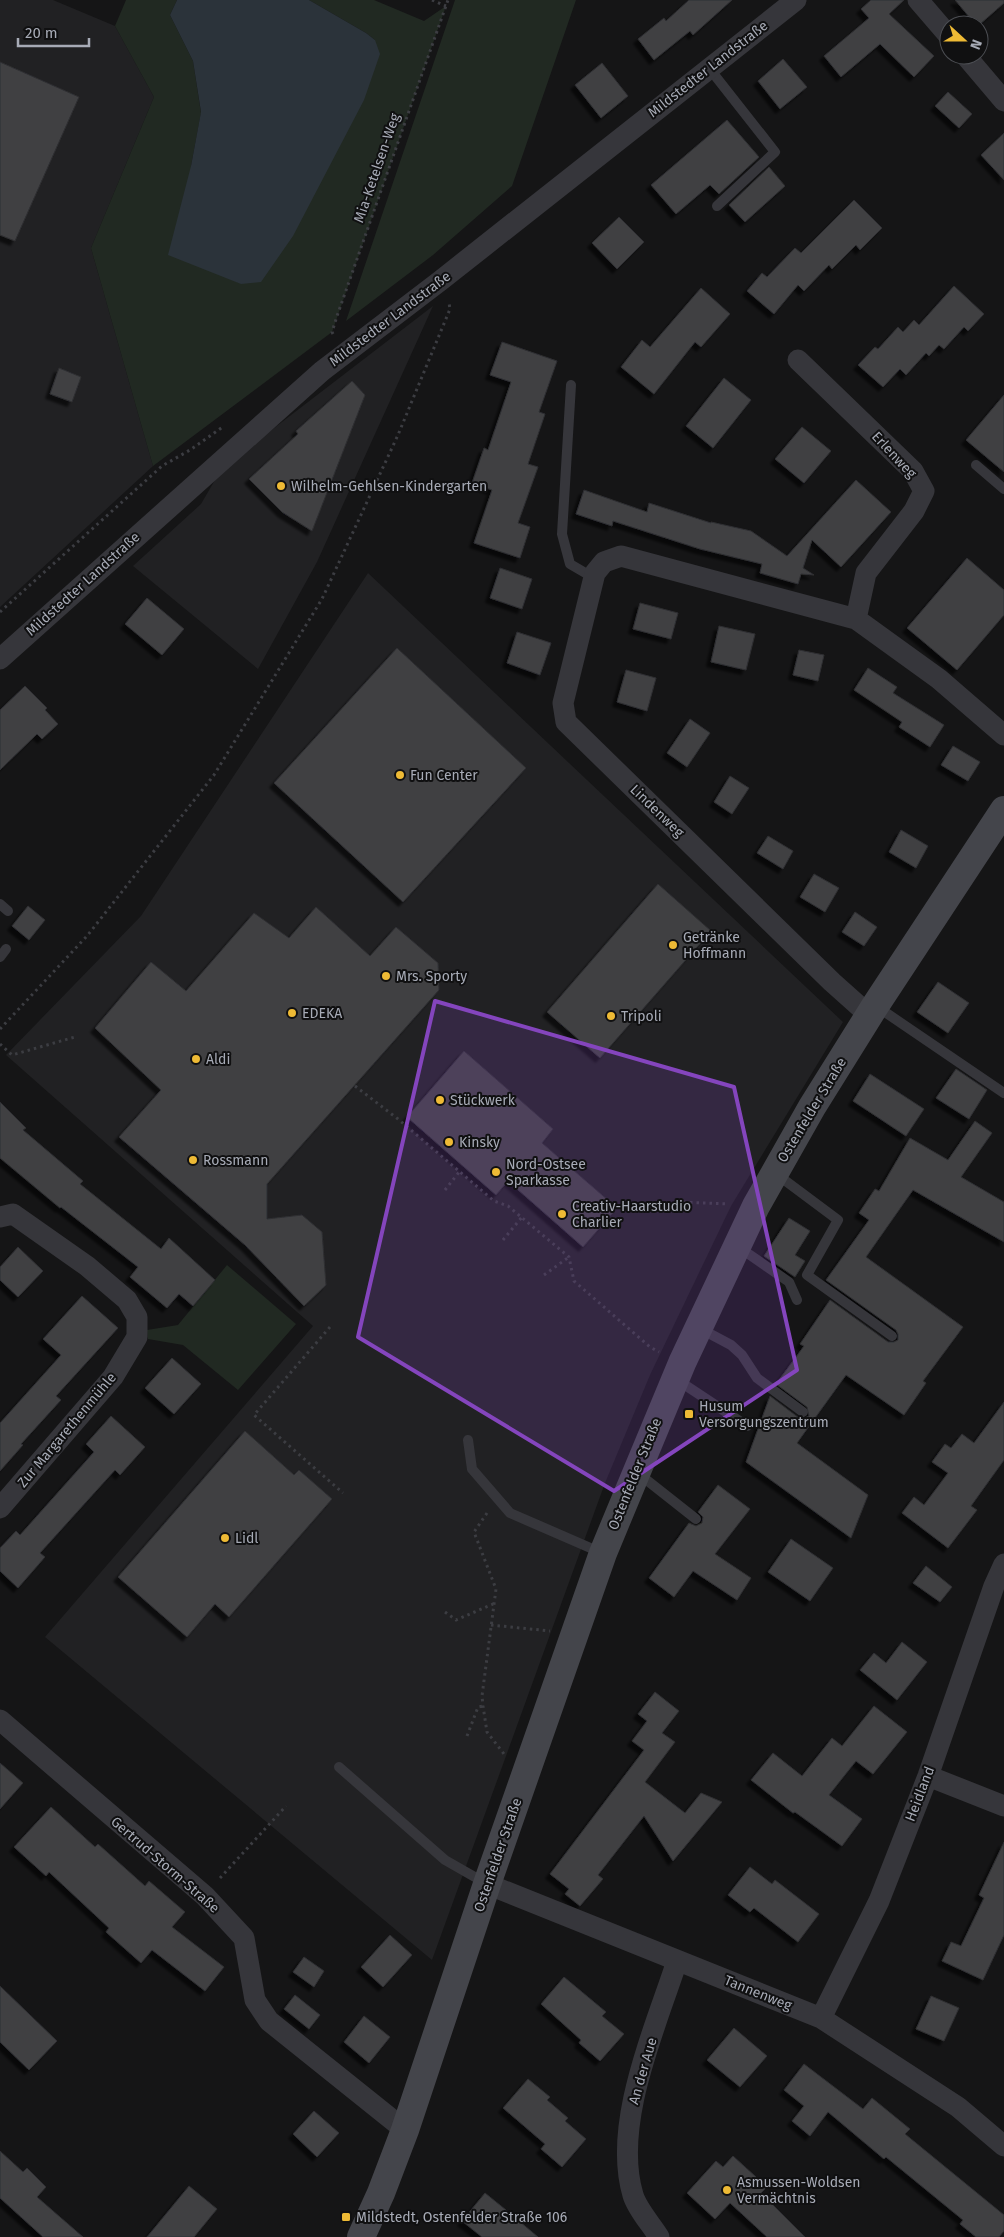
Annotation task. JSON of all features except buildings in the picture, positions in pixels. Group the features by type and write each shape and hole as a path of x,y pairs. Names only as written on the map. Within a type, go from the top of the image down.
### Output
{"main road":[{"name":"Ostenfelder Straße","path":"361,2237 381,2193 405,2130 487,1884 603,1553 678,1371 737,1245 774,1172 872,1011 1004,810"}],"street":[{"name":"Mildstedter Landstraße","path":"0,659 322,371 440,281 796,0"},
{"path":"918,0 939,24"},
{"path":"973,65 1004,101"},
{"name":"Erlenweg","path":"798,360 913,471 924,491 914,511 866,573 856,619"},
{"path":"599,570 621,556 856,619 939,679 1004,735"},
{"name":"Lindenweg","path":"599,570 563,703 566,722 832,982 872,1011"},
{"name":"Zur Margarethenmühle","path":"0,1217 13,1214 87,1266 127,1300 137,1316 137,1337 113,1377 0,1508"},
{"name":"Heidland","path":"821,2018 878,1901 928,1776 994,1586 1004,1564"},
{"name":"Gertrud-Storm-Straße","path":"0,1720 205,1896 244,1938 255,2000 269,2022 405,2130"},
{"path":"928,1776 1004,1806"},
{"name":"Tannenweg","path":"487,1884 821,2018 958,2107 1004,2146"},
{"name":"An der Aue","path":"659,2237 633,2196 626,2152 632,2100 677,1961"}],"lane":[{"path":"709,68 775,152 717,206"},
{"path":"571,385 562,534 570,564 599,570"},
{"path":"976,465 1004,489"},
{"path":"0,904 8,911"},
{"path":"872,1011 1004,1093"},
{"path":"774,1172 838,1220 807,1275 892,1336"},
{"path":"737,1245 789,1282 797,1300"},
{"path":"698,1327 731,1345 742,1356 757,1378 803,1412"},
{"path":"678,1371 747,1426"},
{"path":"468,1440 472,1470 510,1512 603,1553"},
{"path":"636,1472 696,1519"},
{"path":"339,1767 446,1860 487,1884"}],"path":[{"path":"432,0 446,6"},
{"name":"Mia-Ketelsen-Weg","path":"335,337 332,332 337,316 448,0"},
{"path":"0,1028 87,936 214,775 322,599 398,435 450,309 444,286 440,281"},
{"path":"0,612 162,466 190,450 229,422"},
{"path":"0,1044 12,1055 74,1038"},
{"path":"354,1086 460,1171 494,1201 508,1206 569,1257 574,1281 678,1371"},
{"path":"445,1190 460,1171"},
{"path":"677,1202 756,1206"},
{"path":"503,1240 522,1217"},
{"path":"544,1276 569,1257"},
{"path":"330,1327 254,1415 343,1493"},
{"path":"498,1498 474,1532 496,1589 482,1696 483,1706 487,1732 506,1756"},
{"path":"444,1612 456,1620 494,1604"},
{"path":"491,1625 551,1631"},
{"path":"467,1736 478,1707 483,1706"},
{"path":"216,1882 286,1806"}],"highlighted area":[{"path":"435,1001 734,1087 797,1370 614,1491 358,1337"}],"shaded area":[{"path":"0,0 53,0 115,26 154,97 91,248 153,466 0,607"},
{"path":"126,0 177,0 170,15 193,61 201,113 191,166 210,270 242,284 375,40 309,0 374,0 424,21 446,6 332,332 153,466 91,248 154,97 115,26"},
{"path":"177,0 309,0 366,33 375,40 380,54 364,100 293,236 261,282 241,284 168,255 191,166 201,112 193,61 170,15"},
{"path":"455,0 576,0 512,186 433,255 346,321"},
{"name":"Wilhelm-Gehlsen-Kindergarten","path":"433,306 317,562 258,669 133,566 201,504 222,468"},
{"path":"368,573 843,1022 731,1206 650,1375 605,1483 432,1960 45,1637 313,1326 6,1055 141,916"},
{"path":"227,1265 296,1324 238,1390 183,1345 148,1339 147,1330 178,1325"}],"place":[{"name":"Wilhelm-Gehlsen-Kindergarten","path":"281,486"},
{"name":"Fun Center","path":"400,775"},
{"name":"Getränke Hoffmann","path":"673,945"},
{"name":"Mrs. Sporty","path":"386,976"},
{"name":"EDEKA","path":"292,1013"},
{"name":"Tripoli","path":"611,1016"},
{"name":"Aldi","path":"196,1059"},
{"name":"Stückwerk","path":"440,1100"},
{"name":"Kinsky","path":"449,1142"},
{"name":"Rossmann","path":"193,1160"},
{"name":"Nord-Ostsee Sparkasse","path":"496,1172"},
{"name":"Creativ-Haarstudio Charlier","path":"562,1214"},
{"name":"Husum Versorgungszentrum","path":"689,1414"},
{"name":"Lidl","path":"225,1538"},
{"name":"Asmussen-Woldsen Vermächtnis","path":"727,2190"},
{"name":"Mildstedt, Ostenfelder Straße 106","path":"346,2217"}]}
